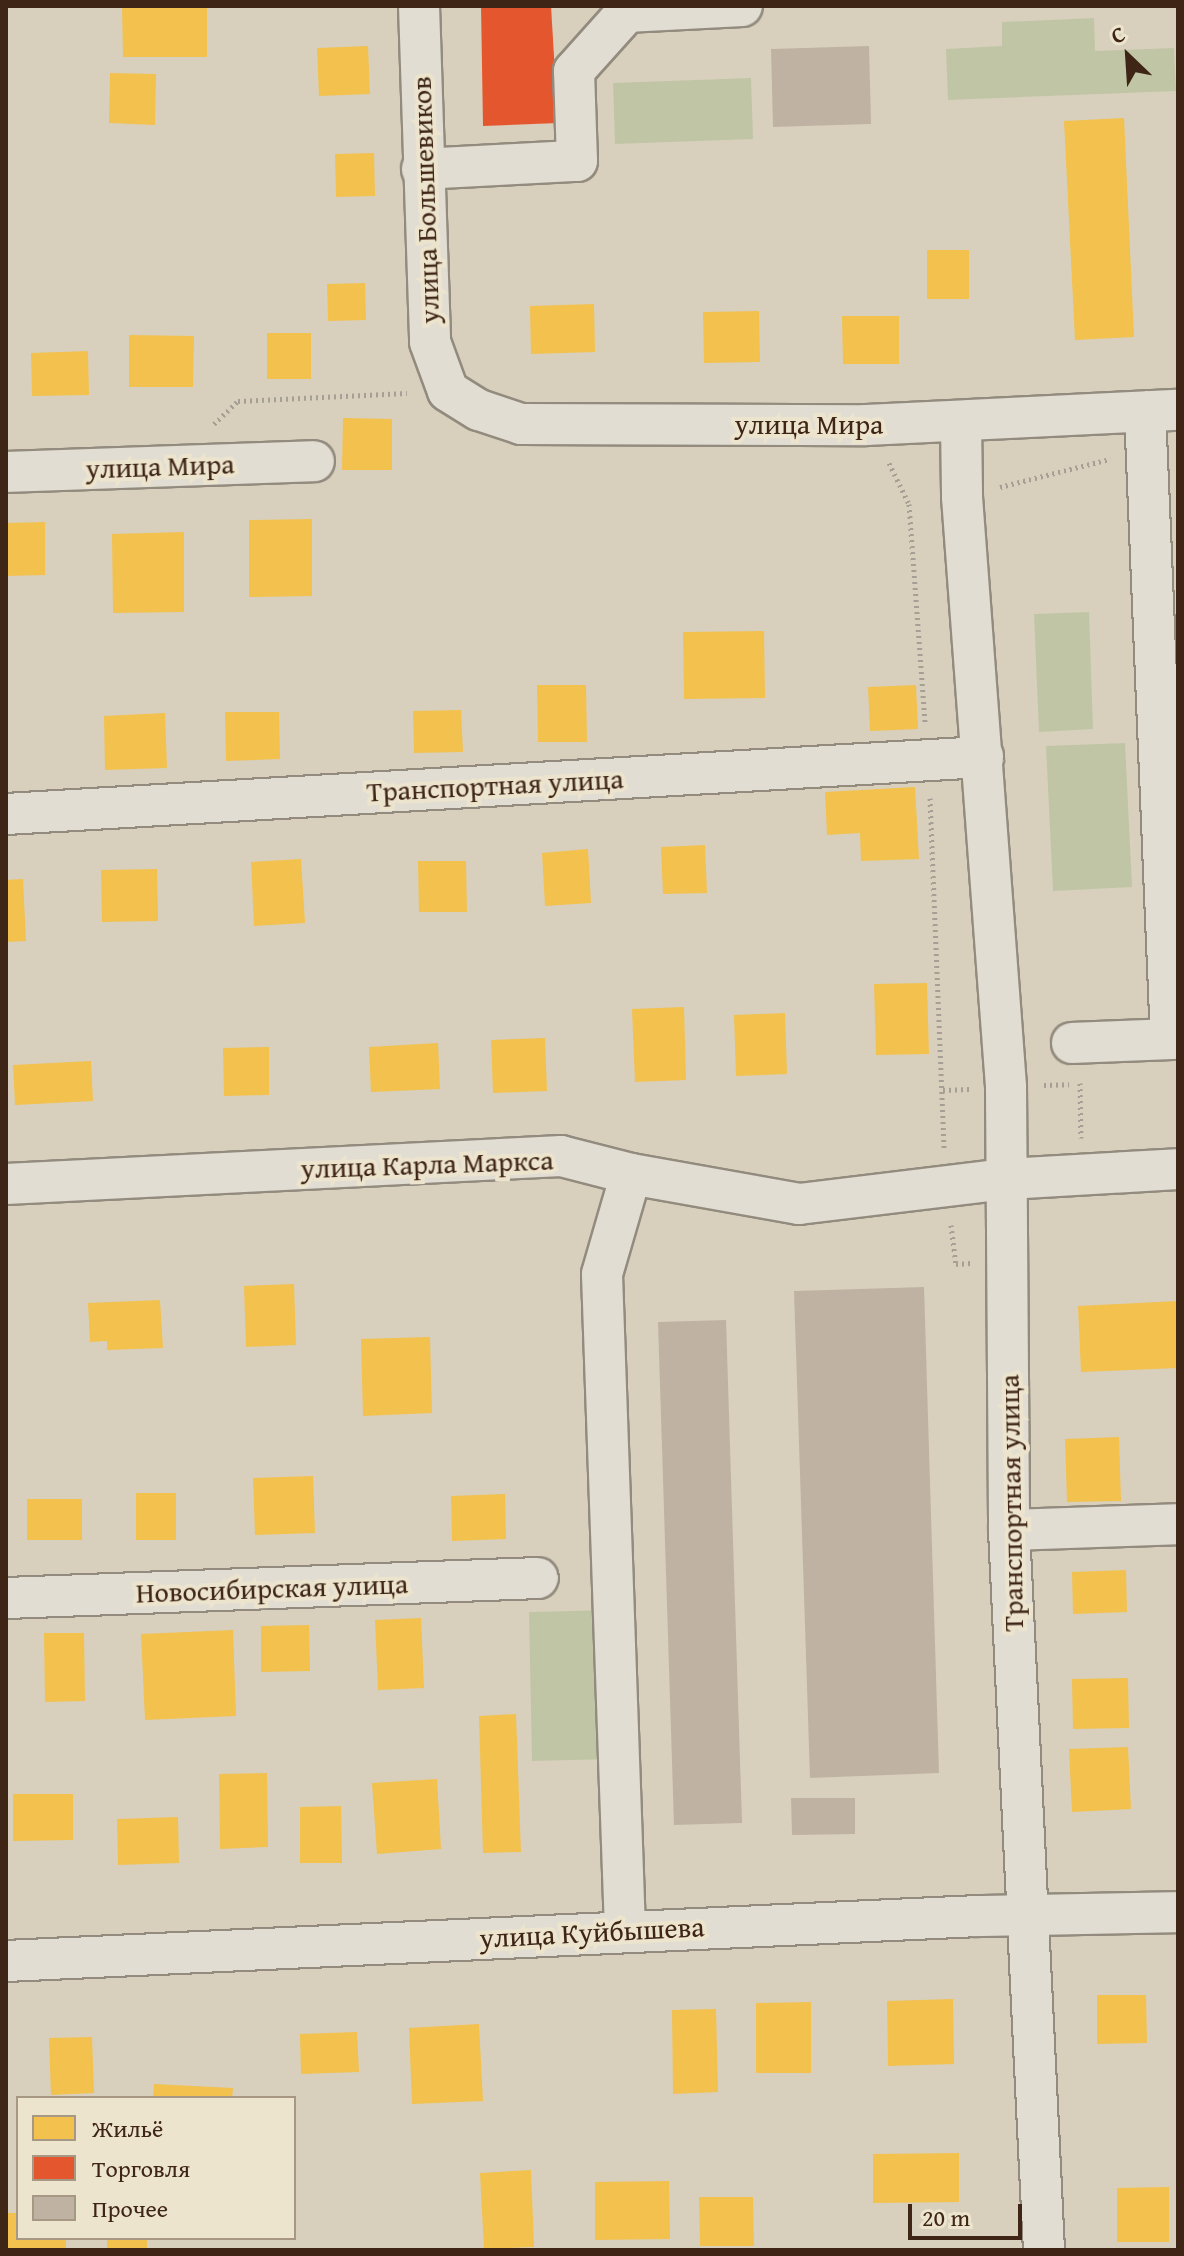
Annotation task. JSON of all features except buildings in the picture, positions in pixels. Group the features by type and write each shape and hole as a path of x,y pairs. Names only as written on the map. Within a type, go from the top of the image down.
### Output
{"street":[{"name":"улица Большевиков","path":"419,6 430,342 448,391"},
{"path":"422,169 577,161 574,71 627,12 742,6"},
{"name":"улица Мира","path":"448,391 479,410 521,424 1156,424"},
{"name":"Транспортная улица","path":"961,422 962,497 1006,1087 1009,1530 1044,2250"},
{"path":"1072,1043 1171,1039 1156,424"},
{"name":"улица Мира","path":"6,472 314,461"},
{"name":"Транспортная улица","path":"6,814 983,757"},
{"name":"улица Карла Маркса","path":"6,1184 561,1156 631,1174 799,1204 1007,1179 1178,1169"},
{"path":"625,1930 602,1274 631,1174"},
{"path":"1009,1530 1178,1524"},
{"name":"Новосибирская улица","path":"6,1598 538,1578"},
{"name":"улица Куйбышева","path":"6,1961 625,1930 1178,1912"}],"path":[{"path":"202,465 209,428 238,401 448,391"},
{"path":"909,504 962,497 1156,424"},
{"path":"943,1090 1094,1083"}],"green space":[{"path":"1094,18 1095,51 1174,48 1176,91 948,100 946,49 1002,46 1002,22"},
{"path":"751,78 753,139 615,144 613,83"},
{"path":"1089,612 1093,729 1039,732 1034,614"},
{"path":"1125,743 1132,887 1053,891 1046,746"},
{"path":"613,1610 617,1759 532,1761 529,1612"}]}
